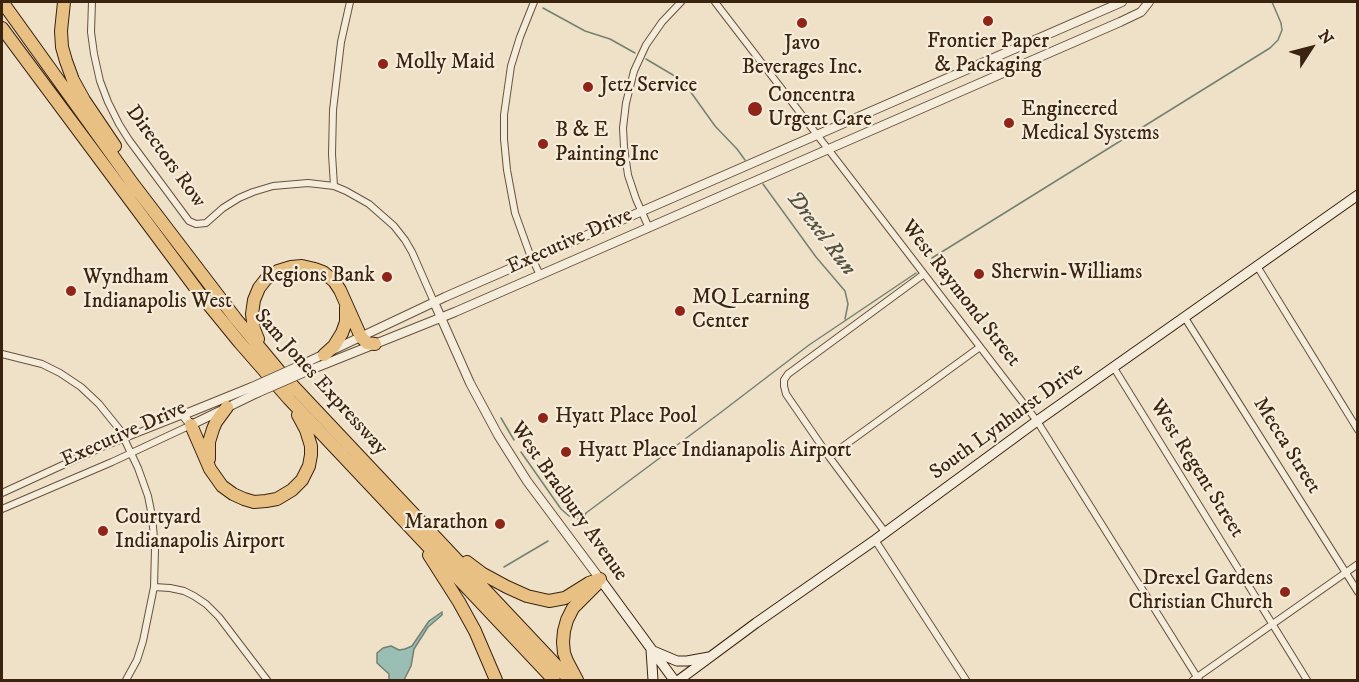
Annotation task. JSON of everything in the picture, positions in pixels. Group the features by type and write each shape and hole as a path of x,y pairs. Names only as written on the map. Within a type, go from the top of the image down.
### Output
{"highway":[{"path":"64,2 62,47 73,80 185,252"},
{"name":"Sam Jones Expressway","path":"4,3 77,107 185,252 280,372 570,681"},
{"name":"Sam Jones Expressway","path":"2,28 200,294 240,343 289,399 554,681"},
{"path":"2,42 21,54"},
{"path":"261,349 254,328 253,303 261,286 270,276 278,271 299,266 322,272 337,285 361,337 367,343 375,344"},
{"path":"324,355 334,346 342,333 346,322 346,303"},
{"path":"187,420 210,469 222,486 238,497 250,501 272,501 292,490 303,478 309,466 311,446 306,430 289,399"},
{"path":"210,469 208,453 210,437 216,422 227,407"},
{"path":"408,525 469,619 496,681"},
{"path":"427,529 483,574 512,590 543,600 554,601 565,598 600,579"},
{"path":"577,681 564,653 564,631 573,608 600,579"}],"main road":[{"name":"South Lynhurst Drive","path":"679,681 1037,421 1358,195"},
{"name":"West Bradbury Avenue","path":"600,579 674,681"},
{"path":"653,681 651,650 677,661 711,657"}],"street":[{"name":"Directors Row","path":"92,2 91,32 94,54 102,86 113,114 129,140 189,221 196,224 206,223 234,201 262,189 296,183 334,186"},
{"path":"350,2 341,42 333,110 334,186 369,204 394,226 412,252 434,302"},
{"path":"534,2 511,66 504,125 510,196 540,275"},
{"path":"649,228 630,182 624,147 623,128 627,95 634,71 648,42 667,16 681,2"},
{"name":"West Raymond Street","path":"715,2 1037,421 1196,680"},
{"name":"Executive Drive","path":"302,369 324,355 434,302 1122,2"},
{"name":"Executive Drive","path":"2,509 132,453 187,420 254,390 302,369 441,318 649,228 1142,12 1149,2"},
{"path":"1257,266 1358,430"},
{"path":"885,532 830,458 786,394 783,384 788,374 924,274"},
{"name":"West Bradbury Avenue","path":"434,302 474,390 503,444 544,506 600,579"},
{"name":"Mecca Street","path":"1185,318 1358,592"},
{"path":"830,458 980,347"},
{"path":"2,354 42,364 75,382 99,404 117,426 132,453 144,483 152,516 155,549 154,588 144,641 126,681"},
{"name":"West Regent Street","path":"1114,368 1306,681"},
{"name":"Executive Drive","path":"2,493 126,442 227,407 254,390"},
{"path":"875,540 966,681"},
{"path":"1196,680 1358,564"},
{"path":"154,588 184,591 206,604 218,616 267,681"}],"water":[{"path":"442,612 442,615 428,627 414,649 411,666 404,680 389,680 389,674 377,663 377,653 391,646 399,650 412,646 429,621"}],"waterway":[{"path":"932,258 1270,48 1278,40 1282,30 1272,2"},
{"name":"Drexel Run","path":"543,8 585,31 610,39 635,53"},
{"name":"Drexel Run","path":"646,59 673,75 690,91 715,126 745,160"},
{"name":"Drexel Run","path":"763,184 816,257 845,291 848,304 845,319"},
{"path":"578,519 583,518 586,513 809,345 916,273"},
{"path":"501,418 514,440"},
{"path":"521,452 561,509 569,516 584,516"},
{"path":"504,567 548,541"}],"place":[{"name":"Frontier Paper & Packaging","path":"988,21"},
{"name":"Javo Beverages Inc.","path":"802,23"},
{"name":"Molly Maid","path":"383,64"},
{"name":"Jetz Service","path":"588,87"},
{"name":"Concentra Urgent Care","path":"755,109"},
{"name":"Engineered Medical Systems","path":"1009,123"},
{"name":"B & E Painting Inc","path":"543,144"},
{"name":"Sherwin-Williams","path":"979,274"},
{"name":"Regions Bank","path":"387,277"},
{"name":"Wyndham Indianapolis West","path":"71,291"},
{"name":"MQ Learning Center","path":"680,311"},
{"name":"Hyatt Place Pool","path":"543,418"},
{"name":"Hyatt Place Indianapolis Airport","path":"566,452"},
{"name":"Marathon","path":"500,524"},
{"name":"Courtyard Indianapolis Airport","path":"103,531"},
{"name":"Drexel Gardens Christian Church","path":"1285,592"}]}
